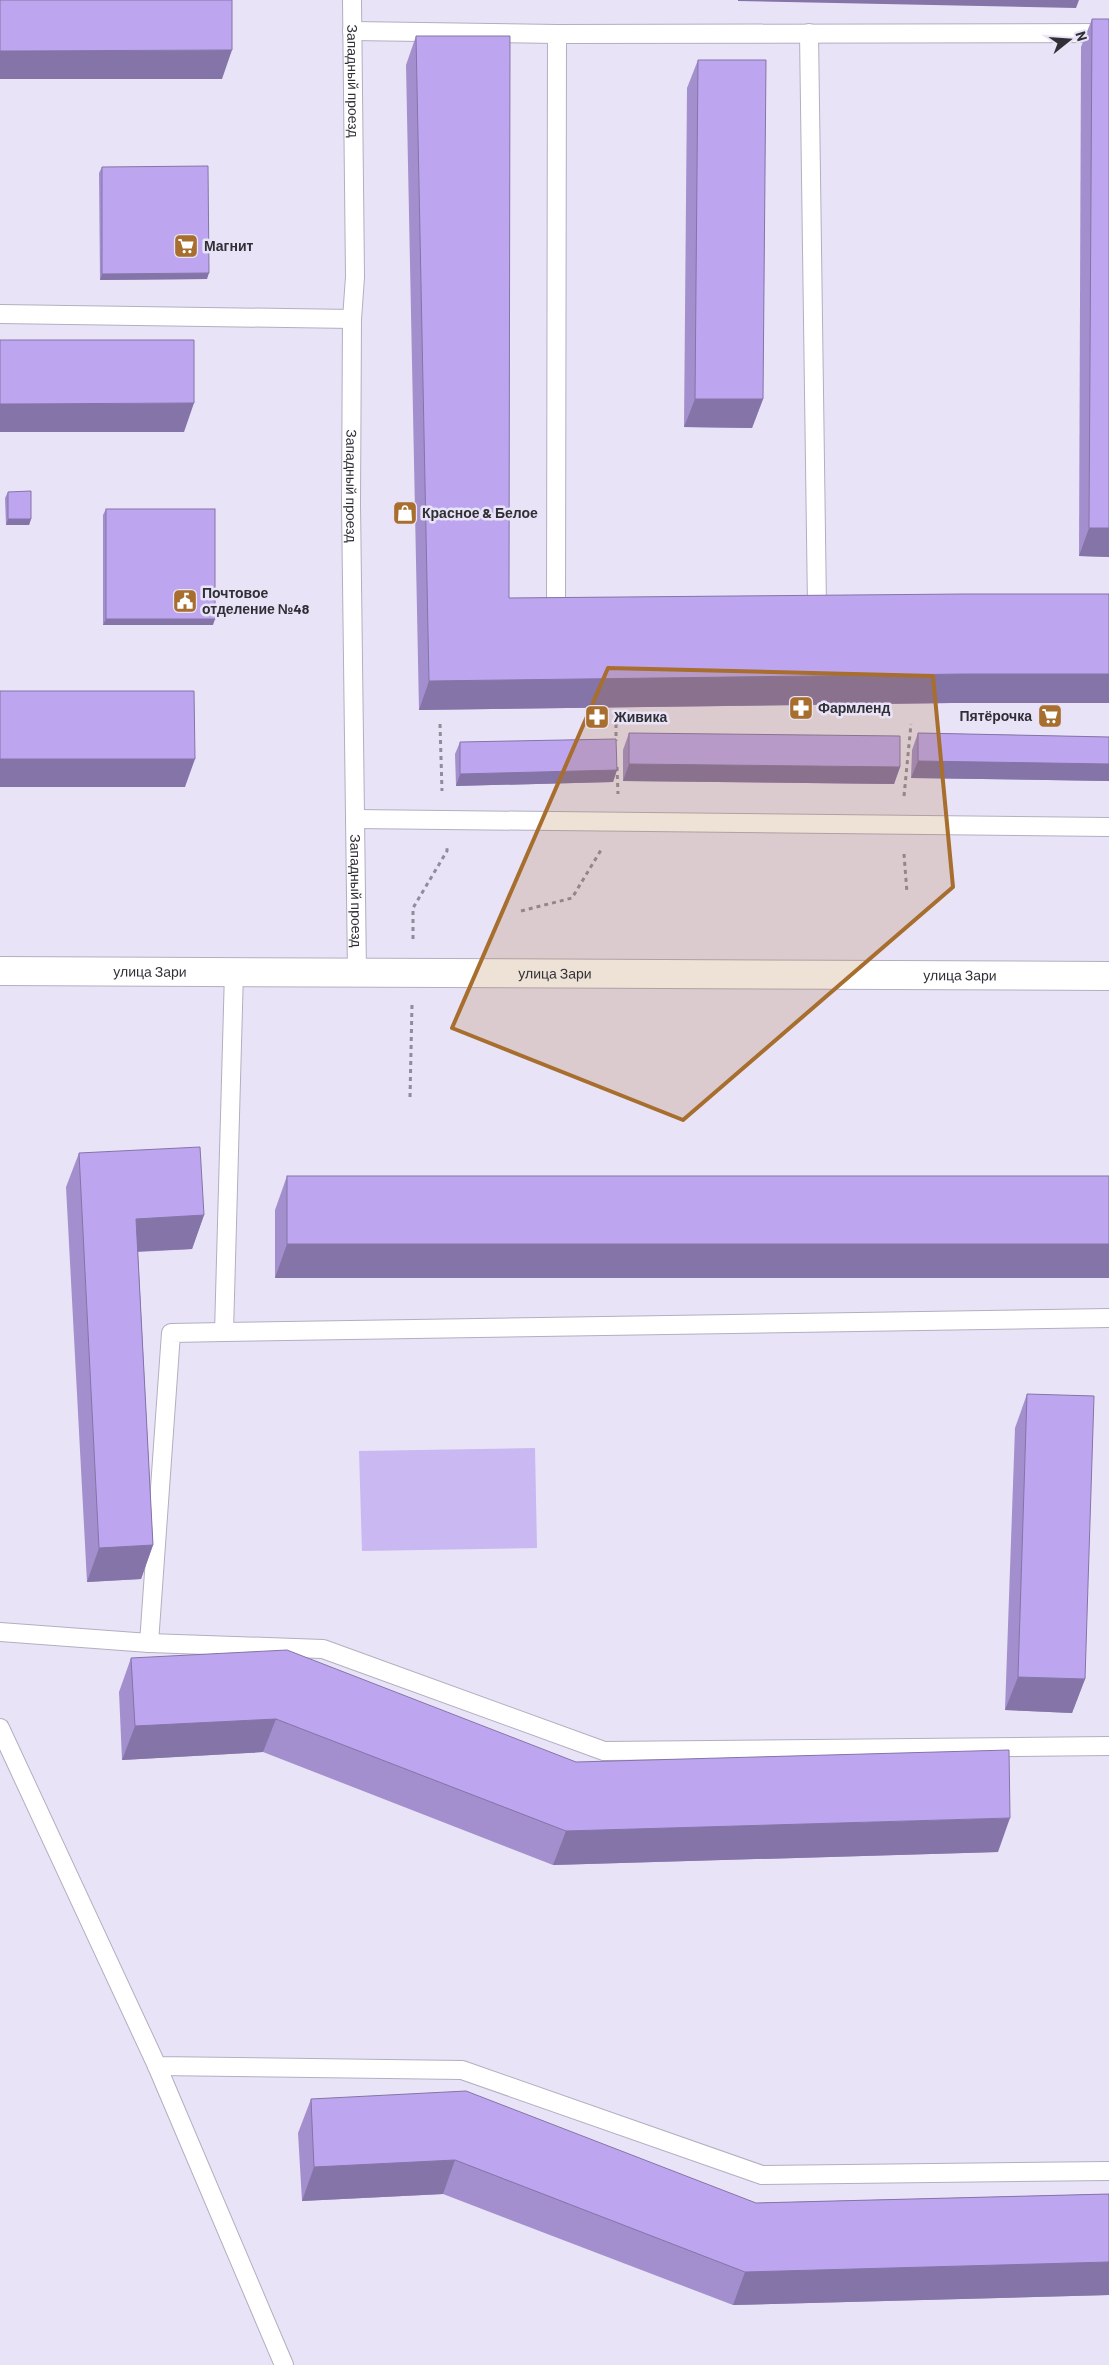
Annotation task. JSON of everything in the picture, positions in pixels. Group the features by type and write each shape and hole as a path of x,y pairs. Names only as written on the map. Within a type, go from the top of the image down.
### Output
{"street":[{"name":"улица Зари","path":"0,972 1109,976"}],"lane":[{"name":"Западный проезд","path":"352,0 355,277 352,319 351,504 357,973"},
{"path":"352,31 556,34 1109,33"},
{"path":"556,34 556,610 585,610"},
{"path":"809,34 817,607"},
{"path":"0,314 352,319"},
{"path":"797,608 836,607"},
{"path":"355,819 1109,827"},
{"path":"224,1332 234,972"},
{"path":"149,1643 171,1333 1109,1318"},
{"path":"0,1632 149,1643 323,1649 604,1750 1109,1746"},
{"path":"0,1728 157,2066 284,2365"},
{"path":"157,2066 462,2070 762,2175 1109,2171"}],"path":[{"path":"410,1097 414,908 447,851 443,820 440,724"}],"highlighted area":[{"path":"608,668 933,676 953,887 683,1120 452,1028"}],"shaded area":[{"path":"535,1448 537,1548 362,1551 359,1451"}],"building":[{"path":"0,0 232,0 232,50 0,51"},
{"path":"1092,19 1109,19 1109,528 1089,528"},
{"path":"416,36 510,36 509,598 1109,594 1109,674 963,674 429,681"},
{"path":"698,60 766,60 763,399 695,399"},
{"path":"208,166 209,273 102,274 102,167"},
{"path":"0,340 194,340 194,403 0,404"},
{"path":"31,491 31,519 8,519 8,492"},
{"path":"106,509 215,509 215,619 106,619"},
{"path":"0,691 194,691 195,759 0,759"},
{"path":"629,733 900,736 900,767 629,764"},
{"path":"918,733 1109,737 1109,764 918,761"},
{"path":"616,739 617,770 460,774 460,742"},
{"path":"200,1147 204,1215 136,1219 153,1545 99,1548 79,1153"},
{"path":"287,1176 1109,1176 1109,1244 287,1244"},
{"path":"1027,1394 1094,1396 1085,1679 1018,1677"},
{"path":"287,1650 576,1762 1009,1750 1010,1818 566,1831 276,1719 135,1726 131,1658"},
{"path":"466,2091 756,2203 1109,2194 1109,2262 745,2272 455,2160 314,2167 311,2099"}],"place":[{"name":"Магнит","path":"186,246"},
{"name":"Красное & Белое","path":"405,513"},
{"name":"Почтовое отделение №48","path":"185,601"},
{"name":"Фармленд","path":"801,708"},
{"name":"Пятёрочка","path":"1050,716"},
{"name":"Живика","path":"597,717"}]}
